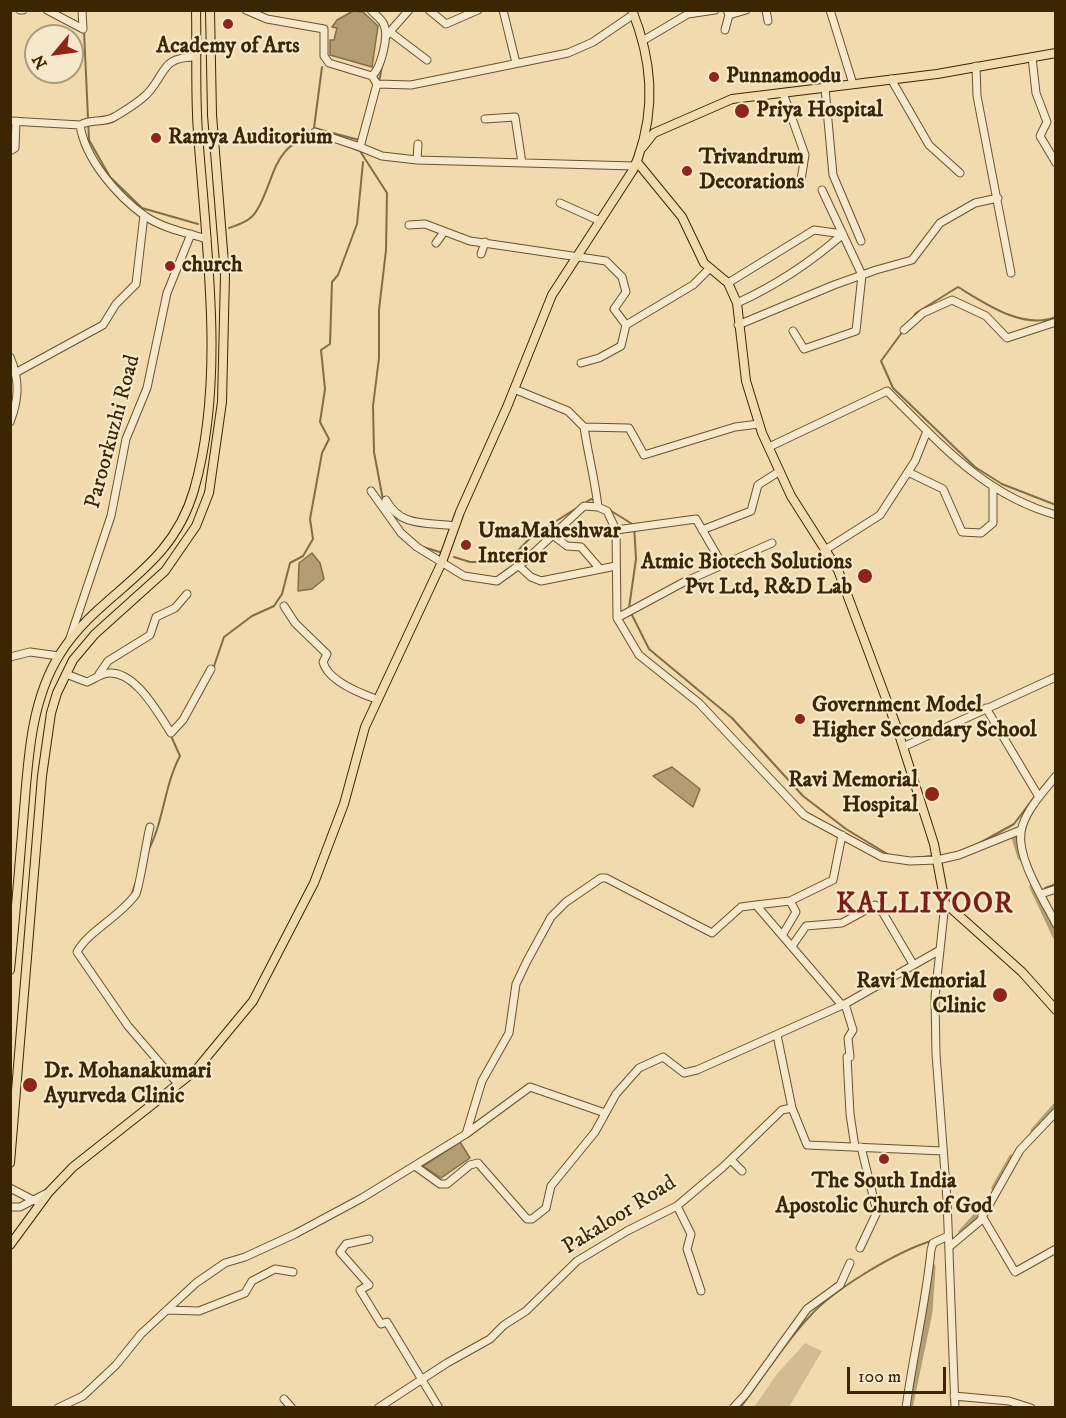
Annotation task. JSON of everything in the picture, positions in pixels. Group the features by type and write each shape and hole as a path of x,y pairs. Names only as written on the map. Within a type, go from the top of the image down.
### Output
{"main road":[{"path":"10,970 31,746 40,698 58,656 70,639 154,560 181,522 194,489 203,447 211,346 207,239 198,131 196,10"},
{"path":"10,1163 45,748 51,713 66,674 81,649 165,571 196,526 209,493 222,402 225,275 212,115 210,10"},
{"path":"10,1245 49,1192 73,1167 196,1070 258,991 314,883 344,804 364,727 442,562 552,295 636,164 642,148 652,81 644,40 633,12"},
{"path":"642,148 654,133 732,99 891,79 1056,53"},
{"path":"636,164 682,217 705,263 728,283 736,303 746,381 759,424 791,496 838,570 903,747 937,861 945,903 1022,972 1056,1010"}],"street":[{"path":"47,10 83,29 82,10"},
{"path":"246,10 267,19 324,29 324,56 329,63 372,76 379,84 411,85 568,53 592,42 633,12"},
{"path":"372,76 377,70 388,34 410,10"},
{"path":"429,10 446,24 478,10"},
{"path":"503,10 516,63"},
{"path":"644,40 688,14 715,10"},
{"path":"724,30 728,13 746,10"},
{"path":"766,10 768,21"},
{"path":"830,10 853,84"},
{"path":"372,11 384,24 388,34 427,60"},
{"path":"10,151 15,148 13,121 85,123 116,117 146,95 164,67 178,57 196,57"},
{"path":"1032,57 1036,93 1047,122 1040,136 1056,163"},
{"path":"976,66 977,96 1011,273"},
{"path":"891,79 929,145 960,173"},
{"path":"360,147 379,84"},
{"path":"825,88 833,175 861,241"},
{"path":"783,93 805,155 800,186"},
{"path":"484,118 515,117 522,163"},
{"path":"85,123 81,134 102,173 144,216 207,239"},
{"path":"315,132 382,156 417,160 636,164"},
{"path":"417,160 418,144"},
{"path":"793,331 804,349 856,331 862,275 822,190"},
{"path":"738,326 862,275 912,260 940,223 975,203 998,198"},
{"path":"560,203 600,220"},
{"path":"14,372 103,325 116,304 136,284 144,216"},
{"path":"409,225 425,224 470,241 606,261 622,278 626,292 614,309 626,325"},
{"path":"728,283 814,230 843,234"},
{"path":"436,243 444,232"},
{"name":"Paroorkuzhi Road","path":"70,639 111,516 126,439 147,388 167,293 190,234"},
{"path":"736,303 764,291 813,261 843,234"},
{"path":"481,254 485,242"},
{"path":"581,363 599,358 621,346 626,325 693,285 710,268"},
{"path":"904,330 922,313 952,300 986,316 1007,338 1056,322"},
{"path":"10,357 18,402 10,422"},
{"path":"514,389 568,411 584,427 590,466 595,476 598,507"},
{"path":"769,447 887,391 979,480 1030,508 1056,515"},
{"path":"584,427 628,428 644,455 735,427 759,424"},
{"path":"825,550 880,515 908,472 927,431"},
{"path":"702,530 751,511 758,485 780,471"},
{"path":"908,472 943,489 962,532 981,533 993,523 993,488"},
{"path":"371,491 401,533 417,547 464,576 497,581 519,566 554,536 584,506 598,507 607,511 616,530 617,618 639,655 699,703 804,815 882,857 937,861 982,848 1021,830"},
{"path":"386,500 390,508 409,523 455,526"},
{"path":"616,530 696,519 722,564"},
{"path":"554,536 567,546 581,547 600,569"},
{"path":"617,618 722,564 772,543"},
{"path":"519,566 531,578 541,581 616,566"},
{"path":"87,682 103,671 108,661 150,635 156,617 174,608 187,594"},
{"path":"284,606 295,623 327,654 323,662 327,670 355,691 376,699"},
{"path":"10,657 30,652 58,656"},
{"path":"66,674 87,682 105,674 114,674 140,686 171,733 183,720 211,669"},
{"path":"903,747 1056,677"},
{"path":"986,708 1038,794"},
{"path":"1056,776 1038,794 1021,830 1025,861 1056,924"},
{"path":"150,826 138,893 106,926 82,941 77,952 128,1026 178,1084"},
{"path":"466,1134 482,1081 509,1033 516,984 551,917 566,902 601,878 606,878 712,933 741,907 790,901 833,880 842,835"},
{"path":"1041,894 1056,889"},
{"path":"783,934 796,912 790,901"},
{"path":"945,903 934,997 955,1407"},
{"path":"756,905 841,1004 845,1004"},
{"path":"792,946 806,926 842,923 875,905 883,913 913,964"},
{"path":"415,1166 440,1184 447,1184 470,1165 478,1163 519,1211 527,1219 532,1219 546,1208 551,1186 595,1132 616,1094 639,1068 663,1057 684,1072 697,1070 845,1004 940,950"},
{"path":"845,1004 853,1030 848,1038 850,1058 847,1057 850,1114 877,1212 860,1248"},
{"path":"777,1035 792,1108 807,1145 943,1151"},
{"path":"58,1407 83,1395 196,1283 225,1263 245,1257 295,1234 415,1166 466,1134 530,1087 605,1113"},
{"name":"Pakaloor Road","path":"378,1407 490,1339 504,1325 526,1311 577,1261 627,1231 677,1206 731,1160 782,1110 792,1108"},
{"path":"948,1246 962,1238 982,1216 1020,1150 1056,1112"},
{"path":"731,1160 742,1171"},
{"path":"10,1188 35,1201"},
{"path":"10,1207 20,1207 49,1192"},
{"path":"677,1206 691,1234 687,1249 701,1291"},
{"path":"982,1216 1015,1272 1056,1249"},
{"path":"906,1407 915,1348 926,1301 931,1250 933,1243 948,1236"},
{"path":"369,1239 346,1244 340,1251 369,1286 360,1290 381,1324 387,1322 439,1407"},
{"path":"733,1407 745,1395 807,1309 840,1285 850,1263"},
{"path":"167,1310 199,1311 245,1293 252,1281 275,1269 293,1272"},
{"path":"954,1396 1009,1401 1031,1407"},
{"path":"284,1399 292,1407"}],"shaded area":[{"path":"353,11 363,12 378,26 372,67 330,55 330,40 334,40 337,28 332,27 337,20"},
{"path":"312,553 320,563 324,579 312,589 298,591 299,563"},
{"path":"672,767 700,789 693,807 653,776"},
{"path":"460,1142 470,1158 441,1178 423,1166"},
{"path":"805,1343 822,1351 789,1407 754,1407 777,1374"}],"waterway":[{"path":"84,31 89,140 110,177 142,208 198,224"},
{"path":"379,82 383,61"},
{"path":"322,67 314,128 359,140"},
{"path":"229,228 245,222 255,214 284,153 304,139 320,137"},
{"path":"342,144 360,151 387,193 386,250 379,310 379,358 373,406 374,452 383,500"},
{"path":"213,669 224,637 252,616 274,606 282,594 290,563 303,556 313,539 310,519 322,453 329,439 320,422 325,389 321,350 330,344 332,282 338,275 357,224 363,162"},
{"path":"912,319 916,313 958,287 1018,318 1043,320 1056,317"},
{"path":"903,331 881,361 893,388 975,467 1002,484 1056,505"},
{"path":"454,557 470,562 507,562 531,537 591,499 596,501"},
{"path":"608,509 634,525 636,559 629,608"},
{"path":"420,546 443,553"},
{"path":"631,613 649,649 732,718 803,796 846,829 889,855"},
{"path":"199,698 209,679"},
{"path":"148,851 158,828 170,779 180,756 171,736"},
{"path":"1039,792 1056,771"},
{"path":"976,845 1014,824 1035,796"},
{"path":"1015,837 1021,857"},
{"path":"914,858 931,856"},
{"path":"132,893 137,879"},
{"path":"1045,888 1056,884"},
{"path":"1033,887 1056,936"},
{"path":"1034,1131 1056,1106"},
{"path":"995,1188 1012,1158"},
{"path":"962,1232 984,1208"},
{"path":"740,1408 791,1338 821,1305 866,1272 931,1241"},
{"path":"909,1408 929,1312 932,1267"}],"place":[{"name":"Academy of Arts","path":"228,24"},
{"name":"Punnamoodu","path":"714,77"},
{"name":"Priya Hospital","path":"742,111"},
{"name":"Ramya Auditorium","path":"156,138"},
{"name":"Trivandrum Decorations","path":"687,171"},
{"name":"church","path":"170,266"},
{"name":"UmaMaheshwar Interior","path":"466,545"},
{"name":"Atmic Biotech Solutions Pvt Ltd, R&D Lab","path":"865,576"},
{"name":"Government Model Higher Secondary School","path":"800,719"},
{"name":"Ravi Memorial Hospital","path":"932,794"},
{"name":"Ravi Memorial Clinic","path":"1000,995"},
{"name":"Dr. Mohanakumari Ayurveda Clinic","path":"30,1085"},
{"name":"The South India Apostolic Church of God","path":"884,1159"}],"district":[{"name":"KALLIYOOR","path":"925,906"}]}
